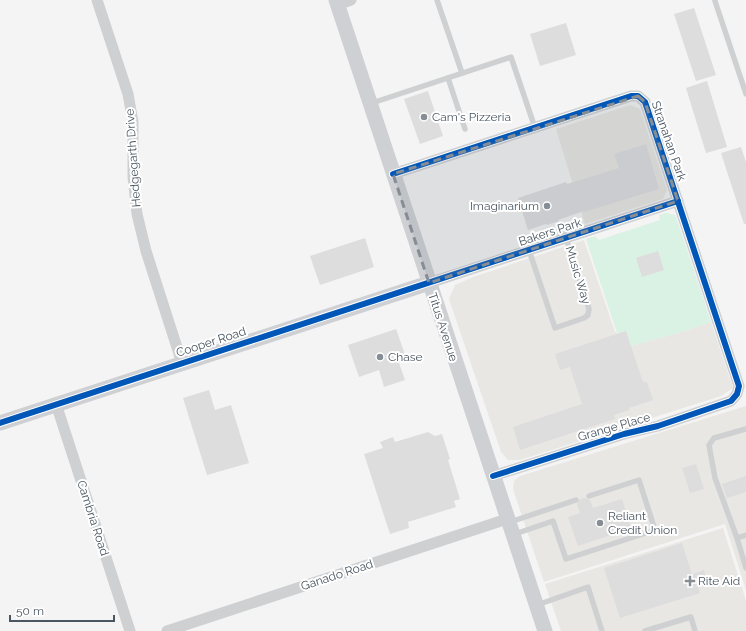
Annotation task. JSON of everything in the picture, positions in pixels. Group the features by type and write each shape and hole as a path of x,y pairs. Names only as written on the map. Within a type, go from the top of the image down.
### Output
{"main road":[{"name":"Titus Avenue","path":"341,2 370,104 545,631"},
{"name":"Cooper Road","path":"0,422 429,283"}],"street":[{"name":"Hedgegarth Drive","path":"97,0 128,94 133,122 133,177 136,214 146,251 182,363"},
{"name":"Stranahan Park","path":"393,174 631,96 638,96 645,102 678,201 739,386 737,394"},
{"name":"Bakers Park","path":"429,283 678,201"},
{"name":"Grange Place","path":"493,476 624,434 658,426 710,409 731,401 737,394"},
{"name":"Cambria Road","path":"56,404 130,631"},
{"name":"Ganado Road","path":"167,631 510,526"}],"lane":[{"path":"437,0 462,73"},
{"path":"715,1 746,94"},
{"path":"370,104 511,57 535,128"},
{"path":"448,78 465,129"},
{"name":"Music Way","path":"529,250 555,328 584,318 588,315 589,309 566,238"},
{"path":"746,429 714,438 709,445 715,478 737,538 746,568"},
{"path":"510,526 553,521 566,558 655,530 639,480 589,496"},
{"path":"510,526 576,500"},
{"path":"737,538 746,535"},
{"path":"536,605 588,587 602,631"},
{"path":"645,631 691,617 695,631"}],"highlighted area":[{"path":"638,96 645,102 678,201 429,283 393,174"}],"shaded area":[{"path":"630,105 640,109 667,190 663,199 585,224 556,129"},
{"path":"584,240 615,332 626,331 631,346 711,322 733,388 721,396 520,460 508,460 501,452 449,299 455,285 473,277"},
{"path":"746,406 746,590 725,524 544,582 513,489 514,481 520,476"},
{"path":"723,528 746,601 746,631 561,631 545,584"}],"green space":[{"path":"666,213 675,215 711,322 631,346 626,331 617,333 586,239 595,236 599,240 660,220 659,215"}],"building":[{"path":"694,8 716,75 696,81 674,14"},
{"path":"566,23 576,55 540,66 530,34"},
{"path":"707,81 727,147 706,153 686,88"},
{"name":"Cam's Pizzeria","path":"428,91 443,136 420,144 404,99"},
{"path":"646,144 659,189 584,211 558,220 559,221 528,230 518,198 566,182 567,184 619,168 614,154"},
{"path":"741,147 746,162 746,224 744,224 721,153"},
{"path":"365,238 374,267 320,285 310,256"},
{"path":"658,251 664,270 642,277 636,258"},
{"path":"396,329 407,360 399,363 405,380 384,387 379,370 359,377 348,345"},
{"path":"626,331 643,382 647,382 653,400 614,415 615,419 520,450 513,427 582,404 570,367 560,370 555,354"},
{"path":"209,390 215,410 231,405 249,463 207,475 183,398"},
{"path":"428,432 435,436 442,434 460,499 454,501 456,507 408,522 409,528 390,534 364,454 383,448 380,442 393,437 395,442"},
{"path":"696,464 704,489 690,493 682,468"},
{"path":"746,476 746,492 727,498 722,484"},
{"name":"Reliant Credit Union","path":"585,498 590,500 593,508 622,499 631,528 578,546 568,517 580,513 577,504 580,499"},
{"name":"Rite Aid","path":"682,543 692,574 704,570 708,584 698,587 700,593 620,618 604,568"}],"cycle path":[{"path":"393,174 631,96 638,96 645,102 739,386 737,394 731,401 658,426 624,434 493,476"},
{"path":"0,423 678,201"}],"place":[{"name":"Cam's Pizzeria","path":"424,117"},
{"name":"Imaginarium","path":"547,206"},
{"name":"Chase","path":"380,357"},
{"name":"Reliant Credit Union","path":"600,523"},
{"name":"Rite Aid","path":"690,581"}]}
